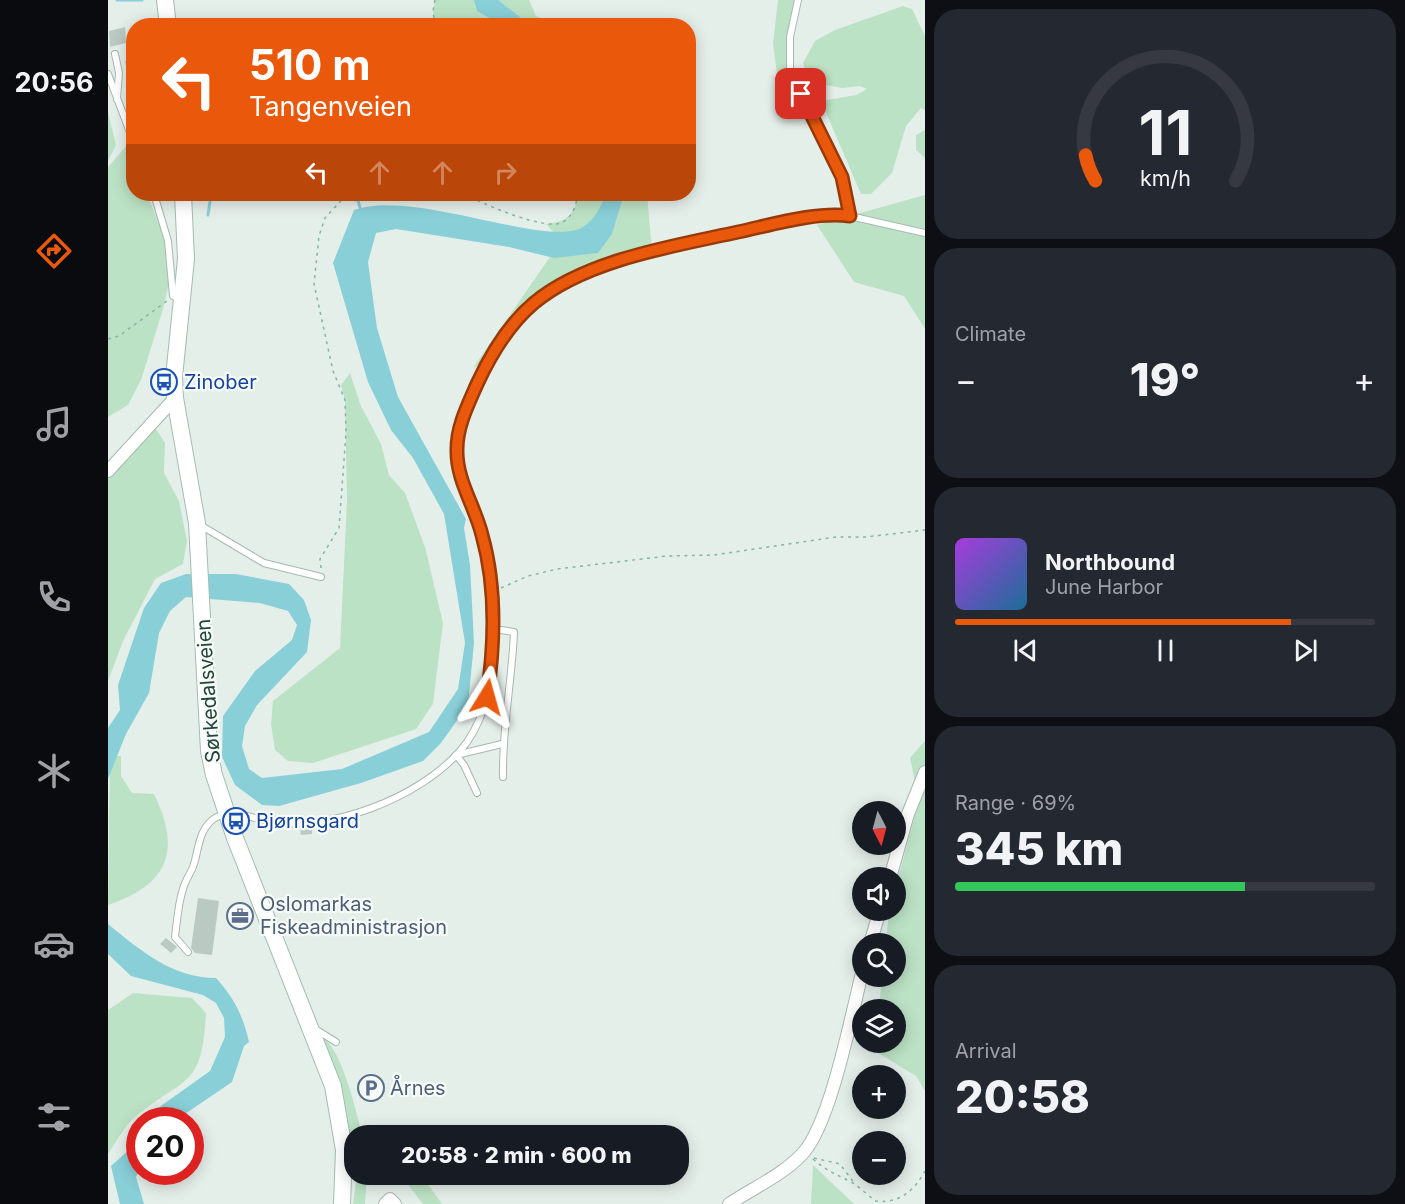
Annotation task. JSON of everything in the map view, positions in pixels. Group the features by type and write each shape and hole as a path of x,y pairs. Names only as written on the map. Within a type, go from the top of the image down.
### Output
{"street":[{"path":"165,0 167,18"},
{"name":"Sørkedalsveien","path":"183,201 186,249 178,297 174,377 175,398 197,523 209,751 226,813 333,1086 339,1115 344,1168 342,1204"},
{"path":"108,471 175,398"},
{"path":"893,867 908,814 925,772"},
{"path":"729,1204 789,1165 803,1153 813,1138 824,1111 858,987"},
{"path":"385,1204 390,1199 395,1204"}],"lane":[{"path":"798,0 790,37 790,70 838,169 850,216"},
{"path":"115,54 119,73 117,99"},
{"path":"108,74 126,122"},
{"path":"156,201 168,241 178,297"},
{"path":"188,952 175,937 183,890 194,866 202,833 214,819 226,813 240,813 267,821 297,822 361,812 388,803 416,788 456,755 475,729 487,697 494,629 483,539 458,468 458,434 483,372 513,326 527,310 560,286 616,262 786,222 850,216 925,233"},
{"path":"197,523 264,563 321,577"},
{"path":"494,629 514,632 511,690 503,723 503,777"},
{"path":"456,755 502,744"},
{"path":"456,755 464,765 477,793"},
{"path":"311,1028 329,1035 336,1042"}],"path":[{"path":"435,0 435,18"},
{"path":"321,577 320,559 339,528 346,433 345,400 333,371 326,330 314,284 319,236 325,218 341,201"},
{"path":"478,201 546,224 562,223 573,213 576,201"},
{"path":"108,339 129,329 178,297"},
{"path":"491,590 557,569 667,556 714,555 836,537 866,537 925,530"},
{"path":"856,1185 840,1164 812,1158 826,1172 856,1185 882,1204 900,1203"},
{"path":"907,1199 925,1171"}],"green space":[{"path":"435,0 529,0 536,16 541,18 434,18"},
{"path":"778,0 795,0 792,69 777,74 773,43"},
{"path":"903,6 912,9 925,36 925,110 921,108 906,126 892,173 871,194 861,194 821,101 856,95 867,89 860,86 842,88 809,82 803,63 815,41 835,30"},
{"path":"108,112 116,145 108,161"},
{"path":"925,130 925,158 916,150 916,135"},
{"path":"126,146 126,201 150,201 174,261 163,309 141,380 128,405 108,417 108,167"},
{"path":"925,195 925,329 904,296 854,282 817,225"},
{"path":"576,201 648,201 652,250 588,269 542,293 523,311 498,348 473,368 561,241 546,224 565,219 575,207"},
{"path":"350,373 361,406 381,444 389,475 405,493 425,547 443,623 433,704 416,729 313,763 288,761 275,750 271,724 273,701 340,648 347,500 345,400 341,385"},
{"path":"156,429 165,443 164,473 179,501 187,541 183,564 155,579 123,641 108,681 108,479 135,442"},
{"path":"925,741 925,1091 916,1076 906,1070 906,1065 898,1065 878,1053 906,1053 906,999 880,999 881,987 906,987 906,933 887,933 888,921 906,921 906,867 901,867 919,801 910,758"},
{"path":"110,756 121,756 121,776 132,793 154,794 163,814 168,849 164,863 156,876 128,897 108,905"},
{"path":"133,993 192,998 206,1013 201,1055 196,1068 180,1085 148,1107 126,1107 126,1128 108,1154 108,1010"},
{"path":"324,1039 331,1045 343,1069 360,1125 344,1125 322,1041"},
{"path":"813,1165 854,1204 811,1204"},
{"path":"356,1185 366,1185 365,1204 353,1204"},
{"path":"408,1185 428,1185 442,1204 423,1204"}],"water":[{"path":"474,0 498,0 521,18 490,18 477,11"},
{"path":"603,201 622,201 612,234 598,253 554,258 509,247 396,229 376,233 368,262 377,328 398,397 466,519 464,528 470,565 474,643 468,705 441,743 423,761 361,783 279,806 262,805 235,785 222,757 223,716 255,671 292,640 297,625 288,611 260,603 186,597 170,611 159,633 149,693 126,734 108,779 108,728 120,710 118,685 144,608 161,583 186,574 236,574 289,584 304,600 311,620 307,652 257,705 245,726 242,746 249,769 262,778 342,769 429,732 458,689 465,643 444,514 413,458 391,430 368,382 333,263 354,210 379,205 410,206 541,231 566,232 583,227 600,208"},
{"path":"108,924 145,953 171,968 200,977 216,978 241,1015 249,1042 244,1046 232,1082 195,1107 159,1107 210,1071 225,1037 224,1018 216,1003 203,995 131,976 108,954"},
{"path":"126,1153 126,1185 138,1185 144,1204 120,1204 111,1166"}],"building":[{"path":"125,27 126,43 110,47 109,31"},
{"path":"312,827 312,834 301,835 300,828"},
{"path":"198,898 219,901 212,955 195,953 191,948"},
{"name":"Oslomarkas Fiskeadministrasjon","path":"244,904 248,915 245,917 247,923 237,927 230,910"},
{"path":"166,938 177,947 171,953 160,944"}],"waterway":[{"path":"117,0 142,0"},
{"path":"208,215 210,201"},
{"path":"358,201 360,208"}],"place":[{"name":"Zinober","path":"164,382"},
{"name":"Bjørnsgard","path":"236,821"},
{"name":"Oslomarkas Fiskeadministrasjon","path":"240,916"},
{"name":"Årnes","path":"371,1088"}],"route":[{"path":"487,697 494,629 489,569 480,527 457,461 458,434 483,372 513,326 533,304 545,294 579,277 616,262 704,240 786,222 830,216 850,216 842,177 801,94"}]}
